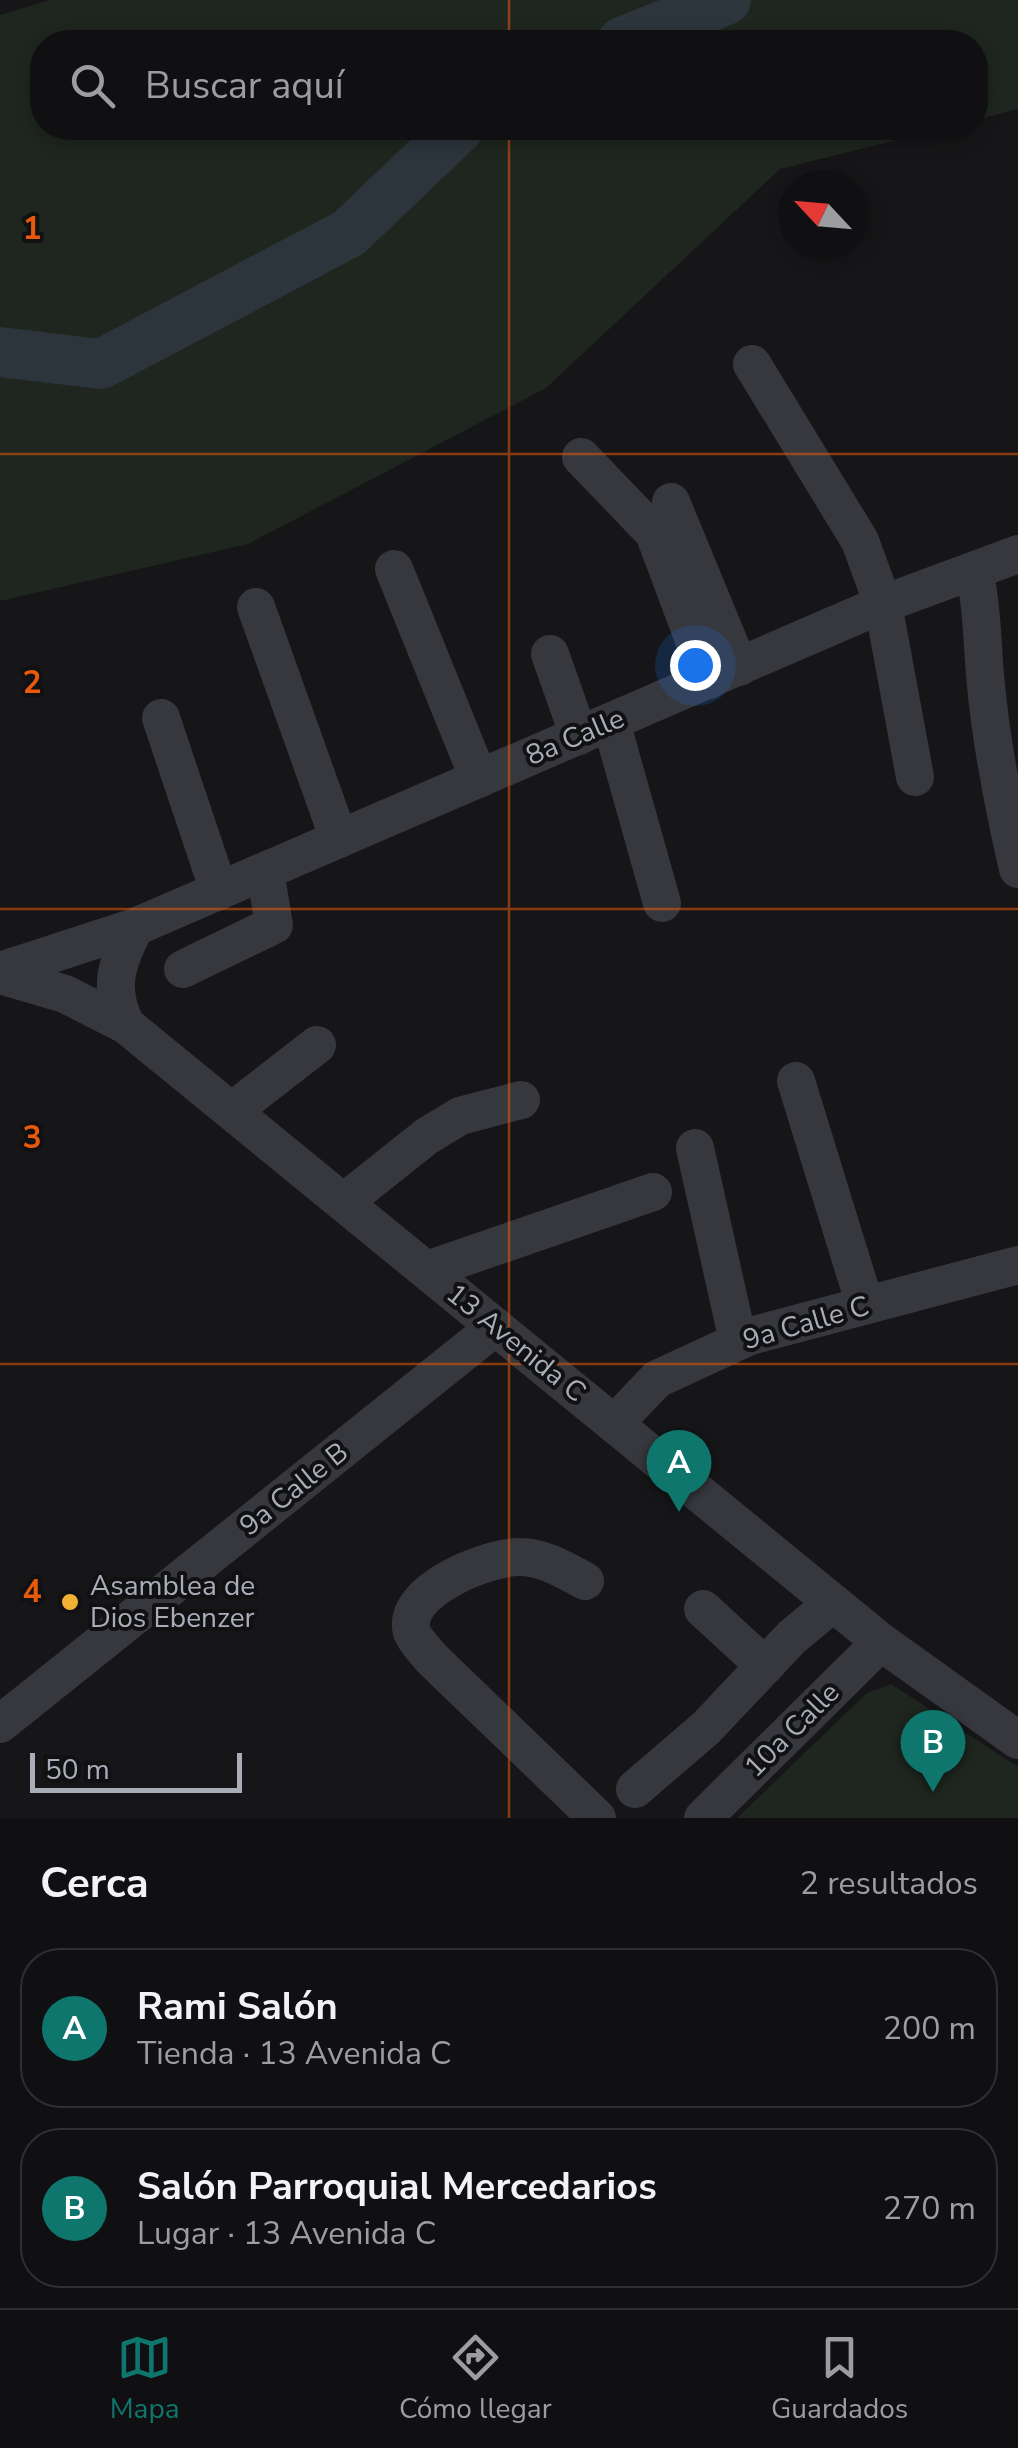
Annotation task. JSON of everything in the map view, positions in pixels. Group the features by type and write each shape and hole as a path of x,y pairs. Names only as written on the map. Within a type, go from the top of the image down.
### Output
{"street":[{"path":"752,364 860,540 883,604 915,776"},
{"path":"581,456 654,533 724,673"},
{"path":"671,502 724,673"},
{"name":"8a Calle","path":"0,973 136,927 883,604 1018,554"},
{"path":"394,569 478,779"},
{"path":"974,571 982,609 986,685 998,776 1018,869"},
{"path":"256,607 339,840"},
{"path":"550,654 595,729 662,903"},
{"path":"161,718 219,891"},
{"path":"183,969 274,925 265,871"},
{"path":"126,1025 114,1002 117,964 136,927"},
{"name":"13 Avenida C","path":"0,973 65,994 126,1025 881,1642 1018,1740"},
{"path":"232,1111 317,1046"},
{"path":"796,1081 865,1306"},
{"path":"344,1202 362,1184 460,1116 521,1100"},
{"path":"695,1148 738,1341"},
{"path":"426,1270 653,1192"},
{"name":"9a Calle C","path":"615,1423 657,1380 738,1341 1018,1265"},
{"name":"9a Calle B","path":"0,1724 494,1328"},
{"path":"585,1581 542,1560 517,1557 473,1565 454,1574 422,1603 412,1616 412,1634 597,1818"},
{"path":"635,1789 702,1732 792,1636 834,1603"},
{"path":"703,1609 765,1666"},
{"name":"10a Calle","path":"703,1818 881,1642"},
{"path":"702,1732 743,1778"}],"shaded area":[{"path":"50,0 1018,0 1018,109 988,117 988,30 30,30 30,140 897,140 778,170 546,388 248,544 0,601 0,15"},
{"path":"891,1684 1018,1767 1018,1818 737,1818 867,1693"}],"waterway":[{"path":"652,30 726,0"},
{"path":"0,352 101,364 349,233 446,140"}],"place":[{"name":"Rami Salón","path":"679,1512"},
{"name":"Asamblea de Dios Ebenzer","path":"70,1602"},
{"name":"Salón Parroquial Mercedarios","path":"933,1792"}]}
